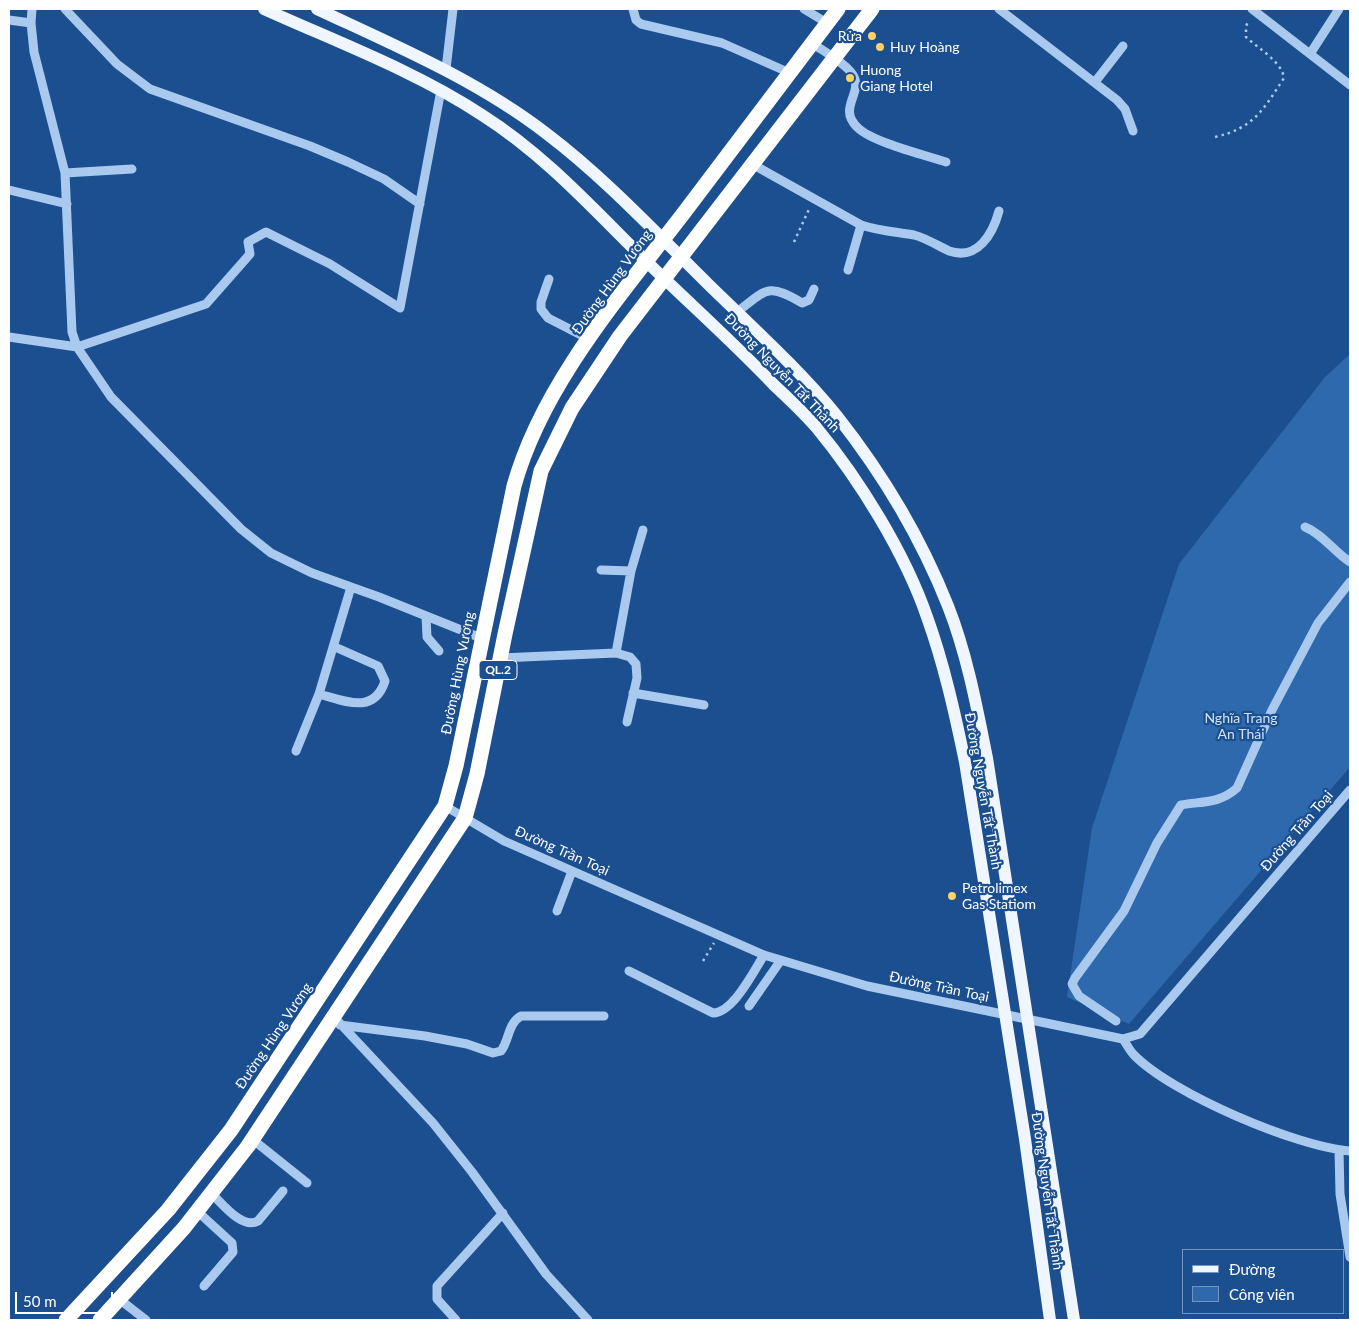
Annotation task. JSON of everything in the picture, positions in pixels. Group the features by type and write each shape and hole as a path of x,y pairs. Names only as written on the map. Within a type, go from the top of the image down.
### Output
{"highway":[{"name":"Đường Hùng Vương","path":"68,1318 168,1210 231,1130 445,806 456,766 481,638 520,464 552,397 589,339 838,9"},
{"name":"QL.2","path":"100,1320 197,1211 252,1139 337,1021 465,818 477,774 500,658 542,471 572,408 620,336 872,9"}],"main road":[{"name":"Đường Nguyễn Tất Thành","path":"264,9 440,90 471,108 527,146 557,172 646,262 722,332 815,425 850,472 889,536 927,615 943,669 965,762 1025,1140 1050,1320"},
{"name":"Đường Nguyễn Tất Thành","path":"318,9 446,69 545,132 572,154 737,312 835,414 871,461 926,557 949,607 978,713 1007,885 1074,1320"},
{"path":"310,30 318,9"},
{"path":"985,888 1007,885"}],"street":[{"path":"32,9 30,23 34,52 65,173 72,332 77,347 111,397 241,529 271,553 312,573 481,638"},
{"path":"65,9 117,64 150,89 310,146 348,162 384,180 420,204"},
{"path":"446,69 453,9"},
{"path":"633,9 636,20 641,24 722,43 790,74"},
{"path":"804,9 827,23"},
{"path":"999,9 1095,82 1126,109 1133,131"},
{"path":"1310,54 1339,9"},
{"path":"1253,10 1350,85"},
{"path":"9,20 30,23"},
{"path":"812,44 833,58 855,77 855,88 848,108 851,119 857,128 868,136 946,162"},
{"path":"1095,82 1122,46"},
{"path":"9,336 77,347 206,304 250,254 248,242 266,232 330,264 400,308 440,90"},
{"path":"752,164 861,225 881,232 914,235 952,252 966,253 984,243 995,224 999,211"},
{"path":"65,173 132,169"},
{"path":"9,190 67,204"},
{"path":"848,270 861,225"},
{"path":"549,279 540,309 548,318 589,339"},
{"path":"737,312 768,290 777,290 802,302 809,300 814,289"},
{"path":"1305,527 1316,531 1340,555 1350,562"},
{"path":"616,653 631,572 643,530"},
{"path":"601,570 631,572"},
{"path":"1116,1021 1079,996 1072,984 1075,978 1124,911 1158,843 1181,805 1215,802 1227,797 1237,788 1272,710 1318,622 1350,582"},
{"path":"296,751 319,694 351,587"},
{"path":"426,617 427,637 439,650"},
{"path":"319,694 358,704 372,701 381,692 385,681 378,666 334,647"},
{"path":"500,658 616,653 630,657 636,664 637,678 627,722"},
{"path":"633,693 704,705"},
{"name":"Đường Trần Toại","path":"445,806 504,841 764,955 867,986 1123,1039 1140,1034 1350,790"},
{"path":"557,911 572,871"},
{"path":"629,971 713,1013 718,1013 734,1002 764,955"},
{"path":"749,1006 781,960"},
{"path":"337,1021 467,1044 493,1053 501,1052 513,1023 521,1016 604,1016"},
{"path":"337,1021 432,1123 503,1213 546,1274 588,1320"},
{"path":"1123,1039 1133,1054 1146,1065 1192,1093 1276,1133 1317,1146 1350,1151"},
{"path":"252,1139 307,1183"},
{"path":"1339,1150 1340,1194 1350,1256"},
{"path":"211,1193 245,1224 253,1224 258,1222 283,1191"},
{"path":"197,1211 232,1243 233,1252 204,1286"},
{"path":"456,1320 437,1299 437,1286 503,1213"},
{"path":"119,1299 146,1320"}],"path":[{"path":"1215,137 1235,132 1248,125 1267,105 1284,78 1280,68 1245,34 1246,26 1253,10"},
{"path":"794,242 813,199"},
{"path":"703,961 719,935"}],"green space":[{"name":"Nghĩa Trang An Thái","path":"1350,354 1350,767 1129,1024 1067,997 1092,828 1179,564 1325,377"}],"place":[{"name":"Rửa","path":"872,36"},
{"name":"Huy Hoàng","path":"880,47"},
{"name":"Huong Giang Hotel","path":"850,78"},
{"name":"Petrolimex Gas Statiom","path":"952,896"}]}
